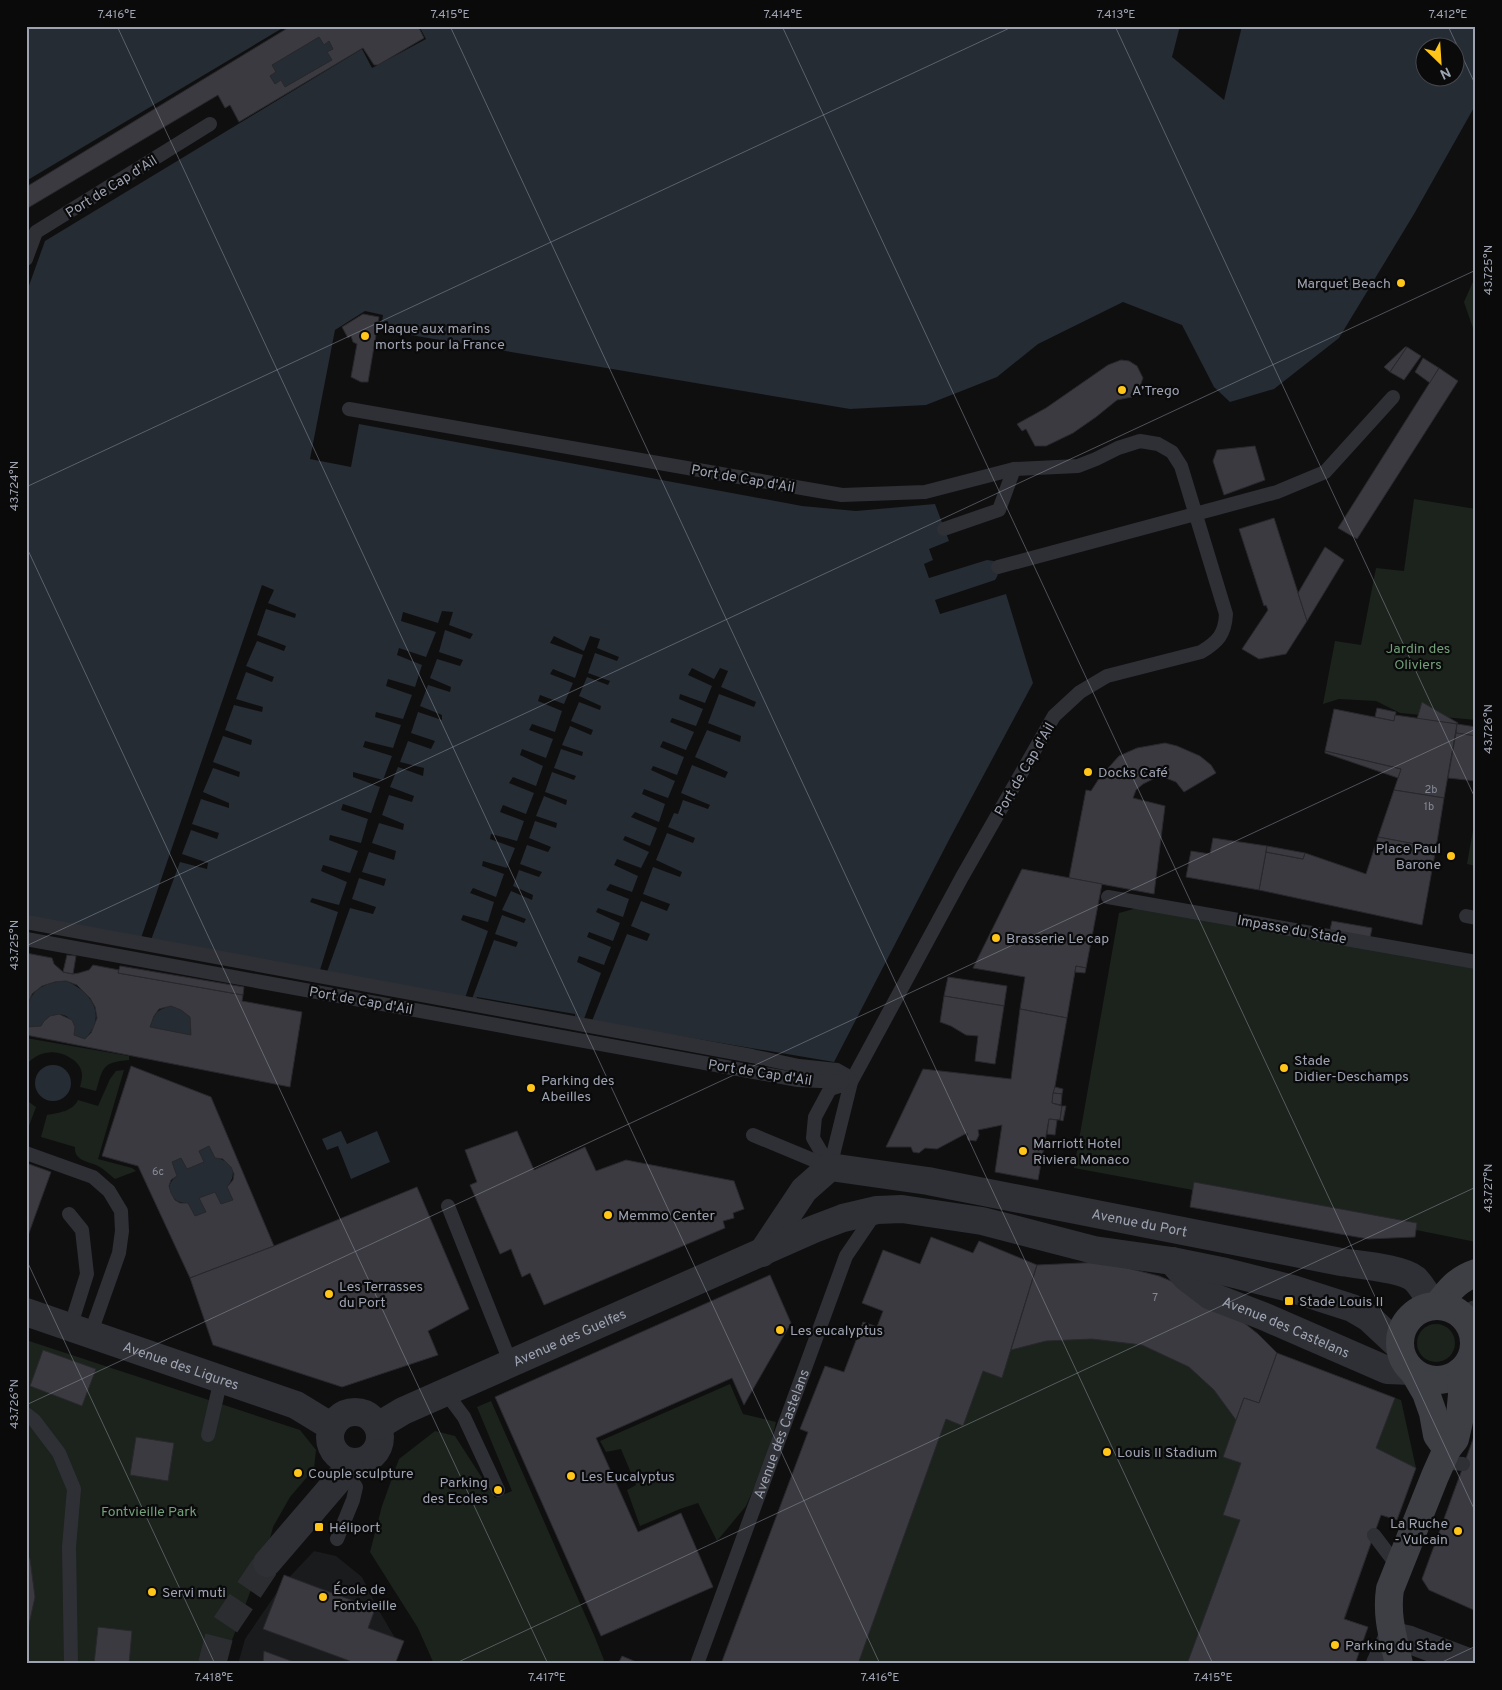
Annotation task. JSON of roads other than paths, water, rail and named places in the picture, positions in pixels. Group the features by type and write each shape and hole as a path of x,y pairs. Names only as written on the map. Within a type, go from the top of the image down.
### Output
{"street":[{"path":"762,1253 804,1190 830,1167"},
{"name":"Avenue du Port","path":"830,1167 928,1181 1341,1262 1399,1271 1413,1277 1435,1305"},
{"name":"Avenue des Castelans","path":"762,1253 843,1218 877,1210 902,1209 982,1221 1094,1250 1172,1261 1266,1281 1352,1308 1369,1318 1399,1346"},
{"name":"Avenue des Guelfes","path":"378,1426 403,1411 762,1253"},
{"name":"Avenue des Castelans","path":"1172,1261 1186,1277 1211,1296 1263,1316 1387,1370 1413,1372"},
{"path":"1435,1305 1451,1287 1476,1273"},
{"path":"1413,1372 1426,1379 1438,1380 1450,1378 1460,1372 1470,1361 1474,1332 1464,1317 1448,1307 1435,1305 1421,1308 1404,1324 1400,1334 1399,1346 1403,1360 1426,1393 1431,1406 1437,1435 1451,1458"},
{"name":"Avenue des Ligures","path":"28,1318 80,1331 296,1405 332,1427"},
{"path":"1399,1664 1388,1604 1390,1589 1451,1458 1459,1425 1462,1394 1460,1372"},
{"path":"267,1563 347,1467 367,1459 373,1454 380,1441 378,1426 367,1414 350,1412 336,1420 332,1427 330,1435 334,1449 347,1467"},
{"path":"1380,1664 1393,1636"},
{"path":"1393,1636 1410,1640 1474,1664"}],"lane":[{"name":"Port de Cap d'Ail","path":"26,259 36,232 210,124"},
{"path":"998,566 1277,492 1325,472 1393,397"},
{"name":"Port de Cap d'Ail","path":"26,939 798,1080 851,1082 962,876 1054,716 1080,692 1107,676 1201,652 1213,645 1221,635 1225,625 1226,614 1181,466 1172,452 1158,444 1140,441 1118,448 1078,466 1014,469 925,492 842,495 349,409"},
{"path":"944,529 999,510 1014,469"},
{"name":"Impasse du Stade","path":"1108,897 1476,962"},
{"path":"26,922 799,1066 837,1070 846,1074 851,1082 830,1167"},
{"path":"830,1167 813,1138 815,1117 830,1089 851,1082"},
{"path":"752,1135 830,1167"},
{"path":"26,1153 93,1177 109,1190 120,1212 122,1231 119,1252 80,1331"},
{"path":"448,1206 511,1364"},
{"name":"Avenue des Castelans","path":"697,1664 846,1256 877,1210"},
{"path":"69,1214 82,1230 87,1274 80,1331"},
{"path":"208,1435 221,1379"},
{"path":"446,1393 464,1417 498,1490"},
{"path":"26,1414 34,1420 59,1453 74,1489 69,1547 71,1664"},
{"path":"337,1539 353,1500 356,1486 347,1467"},
{"path":"1374,1535 1399,1568"}],"tunnel":[{"path":"212,1664 220,1633 267,1563"}],"place":[{"name":"Marquet Beach","path":"1401,283"},
{"name":"Plaque aux marins morts pour la France","path":"365,336"},
{"name":"A’Trego","path":"1122,390"},
{"name":"Docks Café","path":"1088,772"},
{"name":"Place Paul Barone","path":"1451,856"},
{"name":"Brasserie Le cap","path":"996,938"},
{"name":"Stade Didier-Deschamps","path":"1284,1068"},
{"name":"Parking des Abeilles","path":"531,1088"},
{"name":"Marriott Hotel Riviera Monaco","path":"1023,1151"},
{"name":"Memmo Center","path":"608,1215"},
{"name":"Les Terrasses du Port","path":"329,1294"},
{"name":"Stade Louis II","path":"1289,1301"},
{"name":"Les eucalyptus","path":"780,1330"},
{"name":"Louis II Stadium","path":"1107,1452"},
{"name":"Couple sculpture","path":"298,1473"},
{"name":"Les Eucalyptus","path":"571,1476"},
{"name":"Parking des Ecoles","path":"498,1490"},
{"name":"Héliport","path":"319,1527"},
{"name":"La Ruche - Vulcain","path":"1458,1531"},
{"name":"Servi muti","path":"152,1592"},
{"name":"École de Fontvieille","path":"323,1597"},
{"name":"Parking du Stade","path":"1335,1645"}],"park label":[{"name":"Jardin des Oliviers","path":"1418,656"},
{"name":"Fontvieille Park","path":"149,1511"}]}
